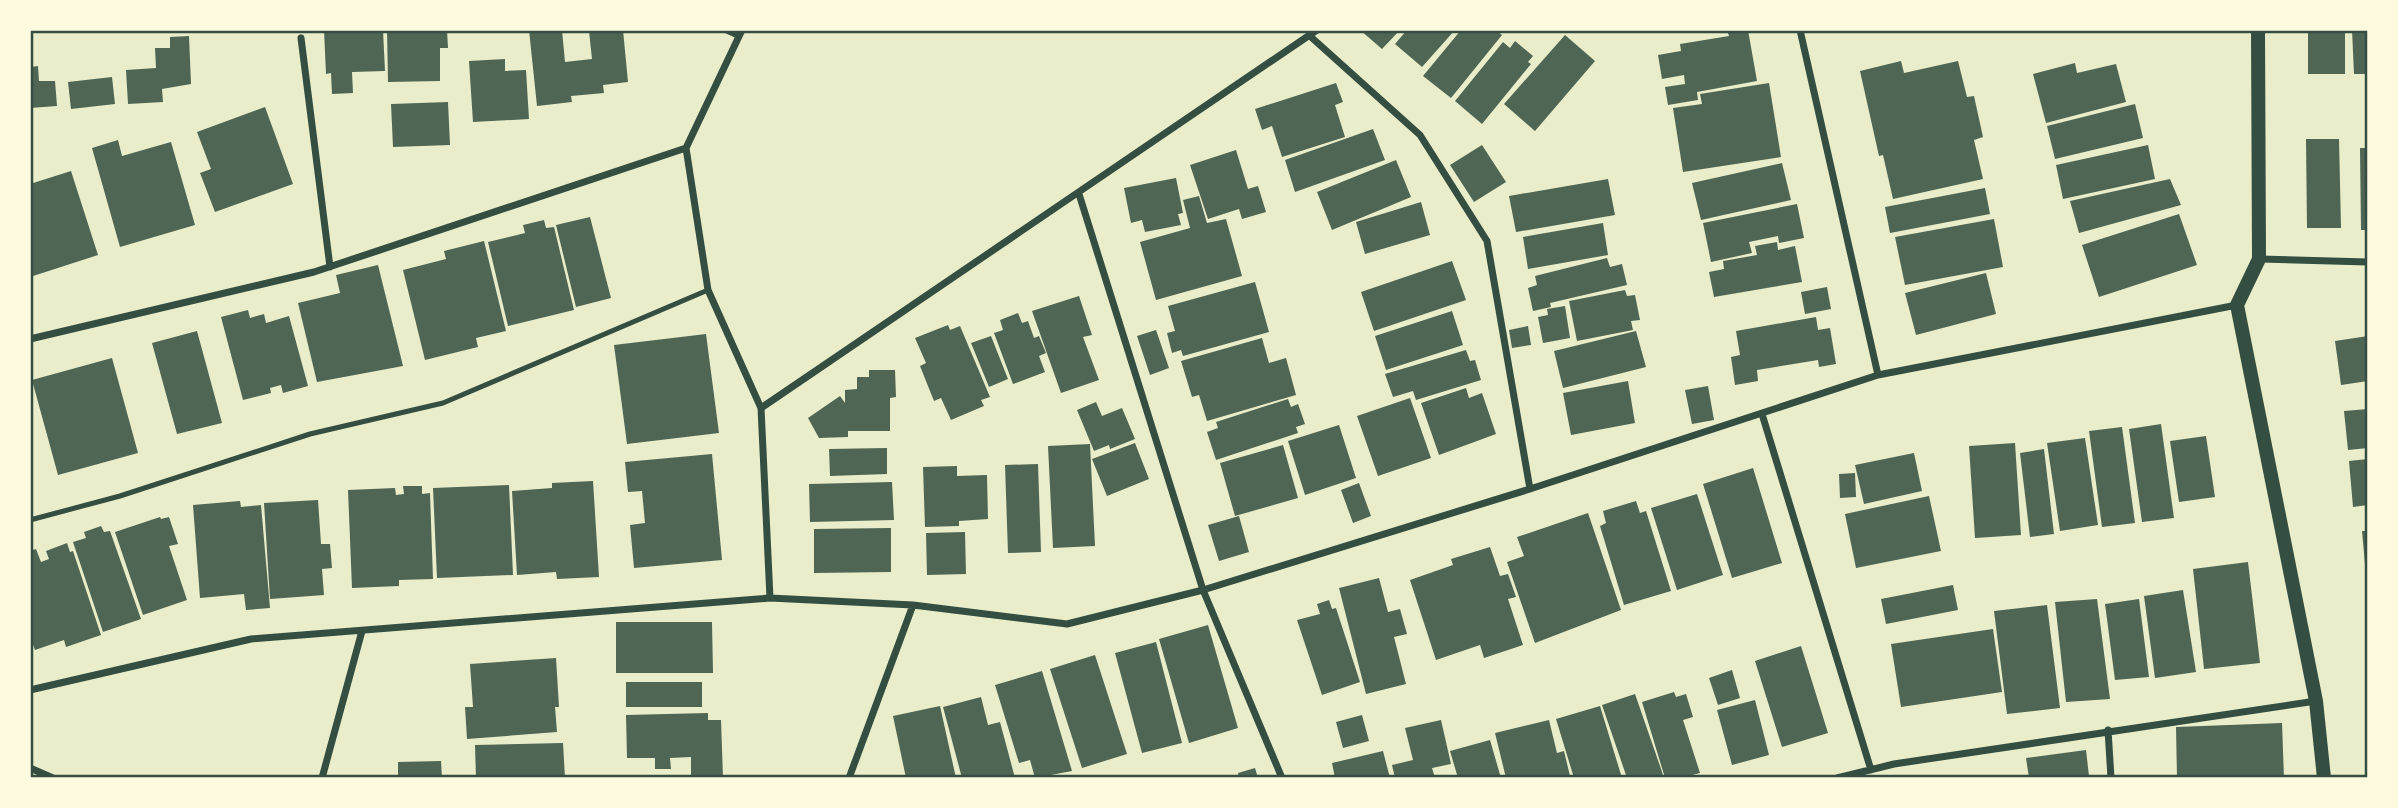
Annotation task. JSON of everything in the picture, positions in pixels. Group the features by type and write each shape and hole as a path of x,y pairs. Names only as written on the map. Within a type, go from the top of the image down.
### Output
{"main road":[{"path":"2258,30 2259,259 2237,305 2316,701 2324,778"}],"street":[{"path":"727,30 740,32 686,148 708,290 761,408 770,598"},
{"path":"761,408 1311,37 1317,30"},
{"path":"1800,30 1878,374"},
{"path":"1311,37 1420,135 1487,241 1530,489"},
{"path":"300,38 330,267"},
{"path":"30,339 330,267 686,148"},
{"path":"1079,194 1203,590 1282,778"},
{"path":"2259,259 2368,262"},
{"path":"30,690 251,639 770,598 913,605 1067,624 1203,590 1530,489 1878,374 2237,305"},
{"path":"1762,414 1871,770"},
{"path":"849,778 913,605"},
{"path":"322,778 362,631"},
{"path":"1837,778 2108,730 2316,701"},
{"path":"2108,730 2111,778"},
{"path":"30,768 53,778"}],"lane":[{"path":"30,520 120,496 310,434 443,403 708,290"}],"building":[{"path":"324,30 383,30 385,71 352,72 353,93 332,94 331,73 326,74"},
{"path":"387,30 447,30 448,48 440,48 440,81 388,82"},
{"path":"529,30 562,30 565,62 592,59 589,31 623,30 628,82 603,85 604,93 571,96 572,102 537,106"},
{"path":"1360,30 1400,30 1382,49"},
{"path":"1407,30 1455,30 1422,67 1395,44"},
{"path":"1461,30 1496,30 1502,35 1451,98 1423,76"},
{"path":"1727,30 1748,30 1757,81 1697,92 1698,100 1668,105 1665,87 1685,84 1684,75 1662,79 1658,55 1681,51 1680,44 1729,36"},
{"path":"2308,30 2345,30 2345,74 2308,74"},
{"path":"2352,30 2368,30 2368,74 2354,74"},
{"path":"1565,35 1595,61 1535,131 1504,104"},
{"path":"189,36 191,84 162,89 163,102 128,104 126,70 156,68 155,48 170,48 170,37"},
{"path":"1515,41 1533,56 1528,62 1531,64 1482,124 1455,101 1503,42 1510,48"},
{"path":"505,59 505,71 526,70 529,119 473,122 469,61"},
{"path":"1901,61 1904,73 1958,61 1967,97 1974,96 1983,137 1974,140 1983,179 1893,199 1883,155 1879,156 1860,71"},
{"path":"2075,63 2077,73 2116,64 2126,102 2046,123 2033,74"},
{"path":"38,66 39,81 55,81 57,106 30,108 30,67"},
{"path":"112,77 115,104 71,109 68,82"},
{"path":"1336,83 1343,102 1335,105 1345,137 1282,157 1272,126 1262,130 1255,109"},
{"path":"1769,83 1781,157 1683,172 1673,108 1702,104 1700,94"},
{"path":"448,102 450,145 393,147 391,104"},
{"path":"2135,104 2143,138 2055,159 2047,126"},
{"path":"265,107 293,184 215,212 200,173 211,169 197,132"},
{"path":"1373,129 1385,160 1295,192 1285,160"},
{"path":"2306,139 2339,139 2341,228 2307,228"},
{"path":"118,140 122,156 171,142 195,225 120,247 92,148"},
{"path":"1482,145 1506,182 1474,202 1450,165"},
{"path":"2148,145 2155,179 2063,199 2056,165"},
{"path":"2360,148 2368,148 2368,230 2361,230"},
{"path":"1236,150 1248,189 1258,186 1266,212 1242,219 1239,209 1208,219 1190,165"},
{"path":"1396,160 1411,197 1332,230 1317,192"},
{"path":"1782,163 1791,200 1701,220 1692,183"},
{"path":"71,171 98,255 30,277 30,184"},
{"path":"1176,178 1183,213 1178,214 1181,225 1145,232 1142,220 1131,223 1124,188"},
{"path":"1608,179 1615,215 1516,232 1509,196"},
{"path":"2170,179 2181,205 2079,233 2070,201"},
{"path":"1985,188 1990,214 1890,233 1885,207"},
{"path":"1199,196 1207,223 1226,219 1242,276 1156,300 1140,242 1190,228 1183,200"},
{"path":"1421,202 1430,235 1365,254 1356,222"},
{"path":"1797,204 1804,238 1779,243 1778,236 1749,242 1752,253 1711,262 1703,223"},
{"path":"2179,214 2197,265 2099,297 2082,245"},
{"path":"590,217 611,298 576,307 556,225"},
{"path":"1994,219 2003,267 1905,285 1895,237"},
{"path":"544,220 546,228 554,227 574,310 508,326 488,242 525,233 523,225"},
{"path":"1603,223 1608,255 1528,269 1523,237"},
{"path":"484,241 506,331 476,338 478,347 425,360 403,270 446,259 444,251"},
{"path":"1777,242 1778,250 1795,246 1802,282 1714,297 1709,272 1724,269 1723,261 1757,255 1755,246"},
{"path":"1607,258 1610,267 1622,264 1627,285 1550,303 1551,307 1533,311 1528,288 1537,285 1535,276"},
{"path":"1452,261 1466,300 1374,331 1361,292"},
{"path":"378,265 403,366 317,382 298,303 340,293 336,275"},
{"path":"1986,273 1996,314 1916,335 1905,293"},
{"path":"1255,282 1269,332 1183,356 1181,350 1172,353 1167,333 1175,331 1168,306"},
{"path":"1827,287 1831,309 1805,314 1801,292"},
{"path":"1625,290 1627,296 1635,295 1640,320 1631,321 1633,330 1577,341 1569,301"},
{"path":"1079,296 1092,335 1083,337 1099,380 1061,393 1032,311"},
{"path":"1565,306 1570,338 1543,343 1538,317 1548,315 1547,309"},
{"path":"248,310 250,318 264,314 266,323 289,316 308,386 283,393 281,385 270,388 271,393 243,400 221,317"},
{"path":"1452,311 1463,345 1386,370 1375,336"},
{"path":"1018,313 1022,323 1028,321 1034,338 1039,336 1046,353 1039,356 1045,372 1013,384 994,333 1003,330 1000,320"},
{"path":"1816,317 1818,330 1830,328 1836,364 1819,367 1818,360 1757,370 1758,381 1735,385 1731,357 1740,355 1736,331"},
{"path":"948,325 950,330 960,326 990,397 981,400 984,406 951,420 941,398 934,401 920,366 926,363 915,338"},
{"path":"1528,326 1531,345 1512,348 1509,330"},
{"path":"1156,330 1169,368 1150,375 1137,336"},
{"path":"197,331 222,423 177,434 152,343"},
{"path":"1636,331 1646,367 1563,388 1554,351"},
{"path":"706,334 719,433 627,444 614,345"},
{"path":"991,336 1008,379 989,387 971,343"},
{"path":"2368,336 2368,381 2341,385 2335,341"},
{"path":"1262,338 1269,363 1286,358 1296,395 1207,421 1199,395 1192,397 1181,361"},
{"path":"1466,350 1470,361 1475,360 1481,380 1416,400 1413,391 1393,397 1385,374"},
{"path":"112,358 138,453 58,475 32,380"},
{"path":"869,370 895,370 896,397 890,398 890,431 848,431 848,437 819,438 808,418 840,396 845,403 845,390 857,389 857,377 869,377"},
{"path":"1628,381 1635,423 1571,435 1563,393"},
{"path":"1708,386 1714,420 1692,424 1685,390"},
{"path":"1466,388 1469,398 1482,393 1496,434 1439,455 1421,403"},
{"path":"1410,398 1431,458 1378,476 1357,416"},
{"path":"1288,399 1291,407 1298,404 1305,424 1296,427 1298,433 1216,460 1207,432 1218,428 1216,422"},
{"path":"1096,402 1102,416 1122,408 1135,439 1110,449 1109,445 1094,451 1077,410"},
{"path":"2368,409 2368,448 2348,450 2344,411"},
{"path":"2161,424 2174,518 2142,522 2129,429"},
{"path":"1339,425 1356,478 1305,495 1288,441"},
{"path":"2122,427 2135,523 2102,527 2089,431"},
{"path":"2206,436 2215,497 2179,502 2170,441"},
{"path":"2085,438 2098,525 2060,531 2047,443"},
{"path":"1135,443 1149,479 1107,496 1092,459"},
{"path":"2015,443 2021,535 1975,538 1969,446"},
{"path":"1090,444 1095,546 1053,548 1048,446"},
{"path":"1283,445 1298,498 1235,516 1220,463"},
{"path":"887,448 887,474 830,476 829,449"},
{"path":"2044,449 2054,534 2030,537 2020,453"},
{"path":"1914,453 1922,491 1864,504 1855,465"},
{"path":"712,454 722,560 634,568 630,525 645,523 642,491 628,492 625,462"},
{"path":"2368,459 2368,505 2353,507 2349,461"},
{"path":"1038,464 1041,552 1008,553 1005,465"},
{"path":"957,466 957,476 987,475 988,519 959,521 959,526 925,527 923,467"},
{"path":"1753,468 1782,563 1732,578 1703,484"},
{"path":"1855,473 1856,497 1840,498 1839,474"},
{"path":"593,481 599,577 557,579 556,572 517,575 512,491 552,488 552,483"},
{"path":"892,482 894,520 810,522 809,484"},
{"path":"1359,483 1371,516 1353,523 1341,490"},
{"path":"509,485 513,575 437,578 433,488"},
{"path":"403,486 422,486 422,494 430,493 433,579 399,580 399,586 352,588 348,490 395,488 396,495 404,494"},
{"path":"1697,494 1723,575 1677,590 1651,508"},
{"path":"1929,496 1941,551 1856,568 1845,514"},
{"path":"318,500 321,544 330,544 332,568 322,569 324,595 270,599 264,503"},
{"path":"240,501 241,507 261,505 270,608 246,610 244,594 200,598 193,505"},
{"path":"1636,501 1640,513 1646,511 1671,591 1624,605 1600,526 1606,523 1603,511"},
{"path":"1588,513 1621,610 1535,643 1507,562 1524,556 1517,537"},
{"path":"1239,516 1249,552 1219,561 1208,525"},
{"path":"160,517 169,517 178,544 169,546 187,600 143,615 115,532"},
{"path":"101,526 104,532 110,531 141,619 103,632 73,542 86,538 84,532"},
{"path":"891,528 891,572 814,573 814,529"},
{"path":"2362,531 2368,531 2368,563 2365,564"},
{"path":"965,532 966,574 927,575 926,533"},
{"path":"67,543 70,552 73,551 101,635 66,647 64,640 35,650 30,636 30,551 36,549 41,562 49,559 46,551"},
{"path":"1490,547 1500,576 1508,574 1516,597 1508,599 1523,645 1484,658 1480,645 1436,660 1410,580 1453,565 1451,559"},
{"path":"2248,562 2260,663 2204,669 2193,569"},
{"path":"1379,578 1388,612 1400,609 1407,634 1394,637 1406,684 1366,694 1339,588"},
{"path":"1953,585 1958,610 1886,624 1881,599"},
{"path":"2183,590 2196,672 2155,678 2144,596"},
{"path":"2097,599 2110,699 2066,702 2055,602"},
{"path":"2139,599 2149,677 2115,680 2105,604"},
{"path":"1329,600 1332,609 1336,608 1360,682 1322,695 1297,620 1320,614 1317,604"},
{"path":"2047,605 2060,708 2007,714 1994,611"},
{"path":"616,622 712,622 713,673 616,673"},
{"path":"1208,625 1238,728 1189,743 1159,639"},
{"path":"1993,629 2002,692 1901,707 1891,644"},
{"path":"1156,642 1182,743 1142,753 1115,653"},
{"path":"1801,646 1828,733 1782,747 1755,661"},
{"path":"1095,655 1127,754 1082,768 1050,669"},
{"path":"556,658 559,707 555,707 557,732 467,739 465,707 473,707 470,664"},
{"path":"1732,670 1740,698 1718,705 1709,678"},
{"path":"1042,671 1072,771 1035,778 1030,760 1019,763 995,685"},
{"path":"626,682 702,682 702,707 626,707"},
{"path":"1674,692 1676,697 1686,694 1693,717 1683,720 1700,773 1681,778 1665,778 1642,702"},
{"path":"1635,694 1664,778 1627,778 1602,705"},
{"path":"981,697 988,725 1000,722 1015,778 962,778 943,707"},
{"path":"1755,700 1769,755 1732,765 1717,710"},
{"path":"940,706 956,778 906,778 893,716"},
{"path":"1600,706 1622,778 1574,778 1556,719"},
{"path":"708,713 708,720 721,720 723,778 691,778 691,757 670,758 671,769 655,769 655,758 627,758 626,715"},
{"path":"1362,715 1369,741 1343,748 1336,722"},
{"path":"1441,720 1451,764 1432,768 1435,778 1395,778 1392,765 1413,760 1405,728"},
{"path":"1549,720 1557,753 1564,751 1570,776 1506,778 1495,733"},
{"path":"2282,723 2284,778 2177,778 2176,727"},
{"path":"1490,740 1501,778 1458,778 1450,751"},
{"path":"563,743 565,778 476,778 475,745"},
{"path":"2086,750 2089,776 2029,778 2026,758"},
{"path":"1383,751 1390,778 1335,778 1332,763"},
{"path":"441,761 442,778 398,778 398,762"},
{"path":"1255,768 1258,778 1239,778 1238,773"}]}
